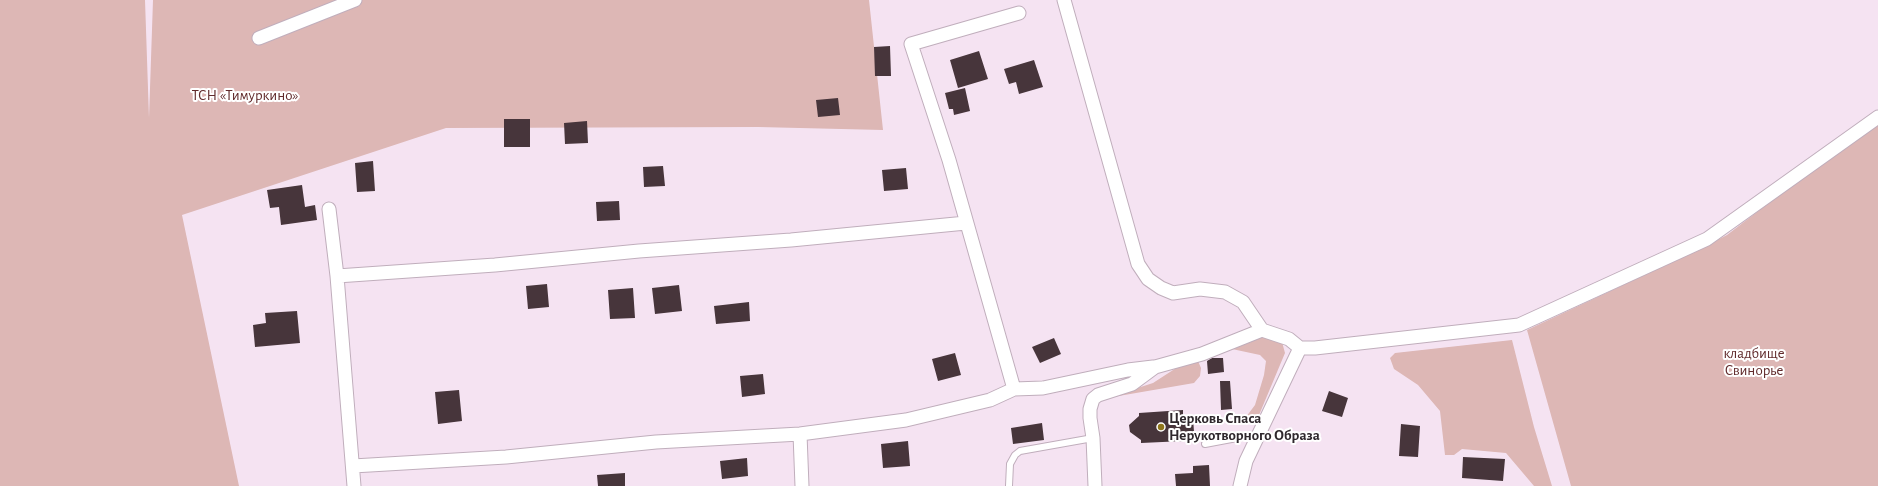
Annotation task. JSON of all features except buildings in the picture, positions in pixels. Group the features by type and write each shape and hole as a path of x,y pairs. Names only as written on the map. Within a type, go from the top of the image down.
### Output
{"street":[{"path":"259,38 355,0"},
{"path":"1064,0 1138,264 1148,279 1161,288 1173,293 1200,289 1225,292 1243,302 1262,330 1288,339 1300,348 1325,348 1502,328 1519,325 1532,320 1582,295 1660,262 1707,239 1878,117"},
{"path":"1014,389 949,160 911,44 1019,12"},
{"path":"329,209 337,276 354,486"},
{"path":"337,276 495,265 639,251 791,240 966,223"},
{"path":"352,466 506,457 656,442 800,434 906,420 990,400 1014,389 1043,388 1128,370 1155,367 1202,354 1262,330"},
{"path":"1240,486 1246,461 1300,348"},
{"path":"1095,486 1090,410 1093,399 1098,395 1132,384 1155,367"},
{"path":"800,434 802,486"}],"lane":[{"path":"1205,444 1259,434"},
{"path":"1010,486 1010,464 1015,455 1020,451 1093,438"}],"green space":[{"name":"ТСН «Тимуркино»","path":"0,0 145,0 149,118 153,0 869,0 883,130 758,127 446,128 182,215 239,486 0,486"},
{"name":"кладбище Свинорье","path":"1878,125 1878,486 1571,486 1527,330 1727,235 1808,173"},
{"path":"1267,336 1282,342 1285,353 1259,415 1251,424 1246,424 1243,421 1255,405 1264,375 1266,361 1260,355 1232,349 1238,341"},
{"path":"1512,340 1534,427 1552,486 1534,486 1506,453 1462,449 1454,455 1445,455 1440,411 1418,385 1394,369 1390,358 1395,353"},
{"path":"1187,361 1198,361 1201,368 1200,376 1194,383 1107,398 1153,383"}],"place":[{"name":"Церковь Спаса Нерукотворного Образа","path":"1161,427"}]}
